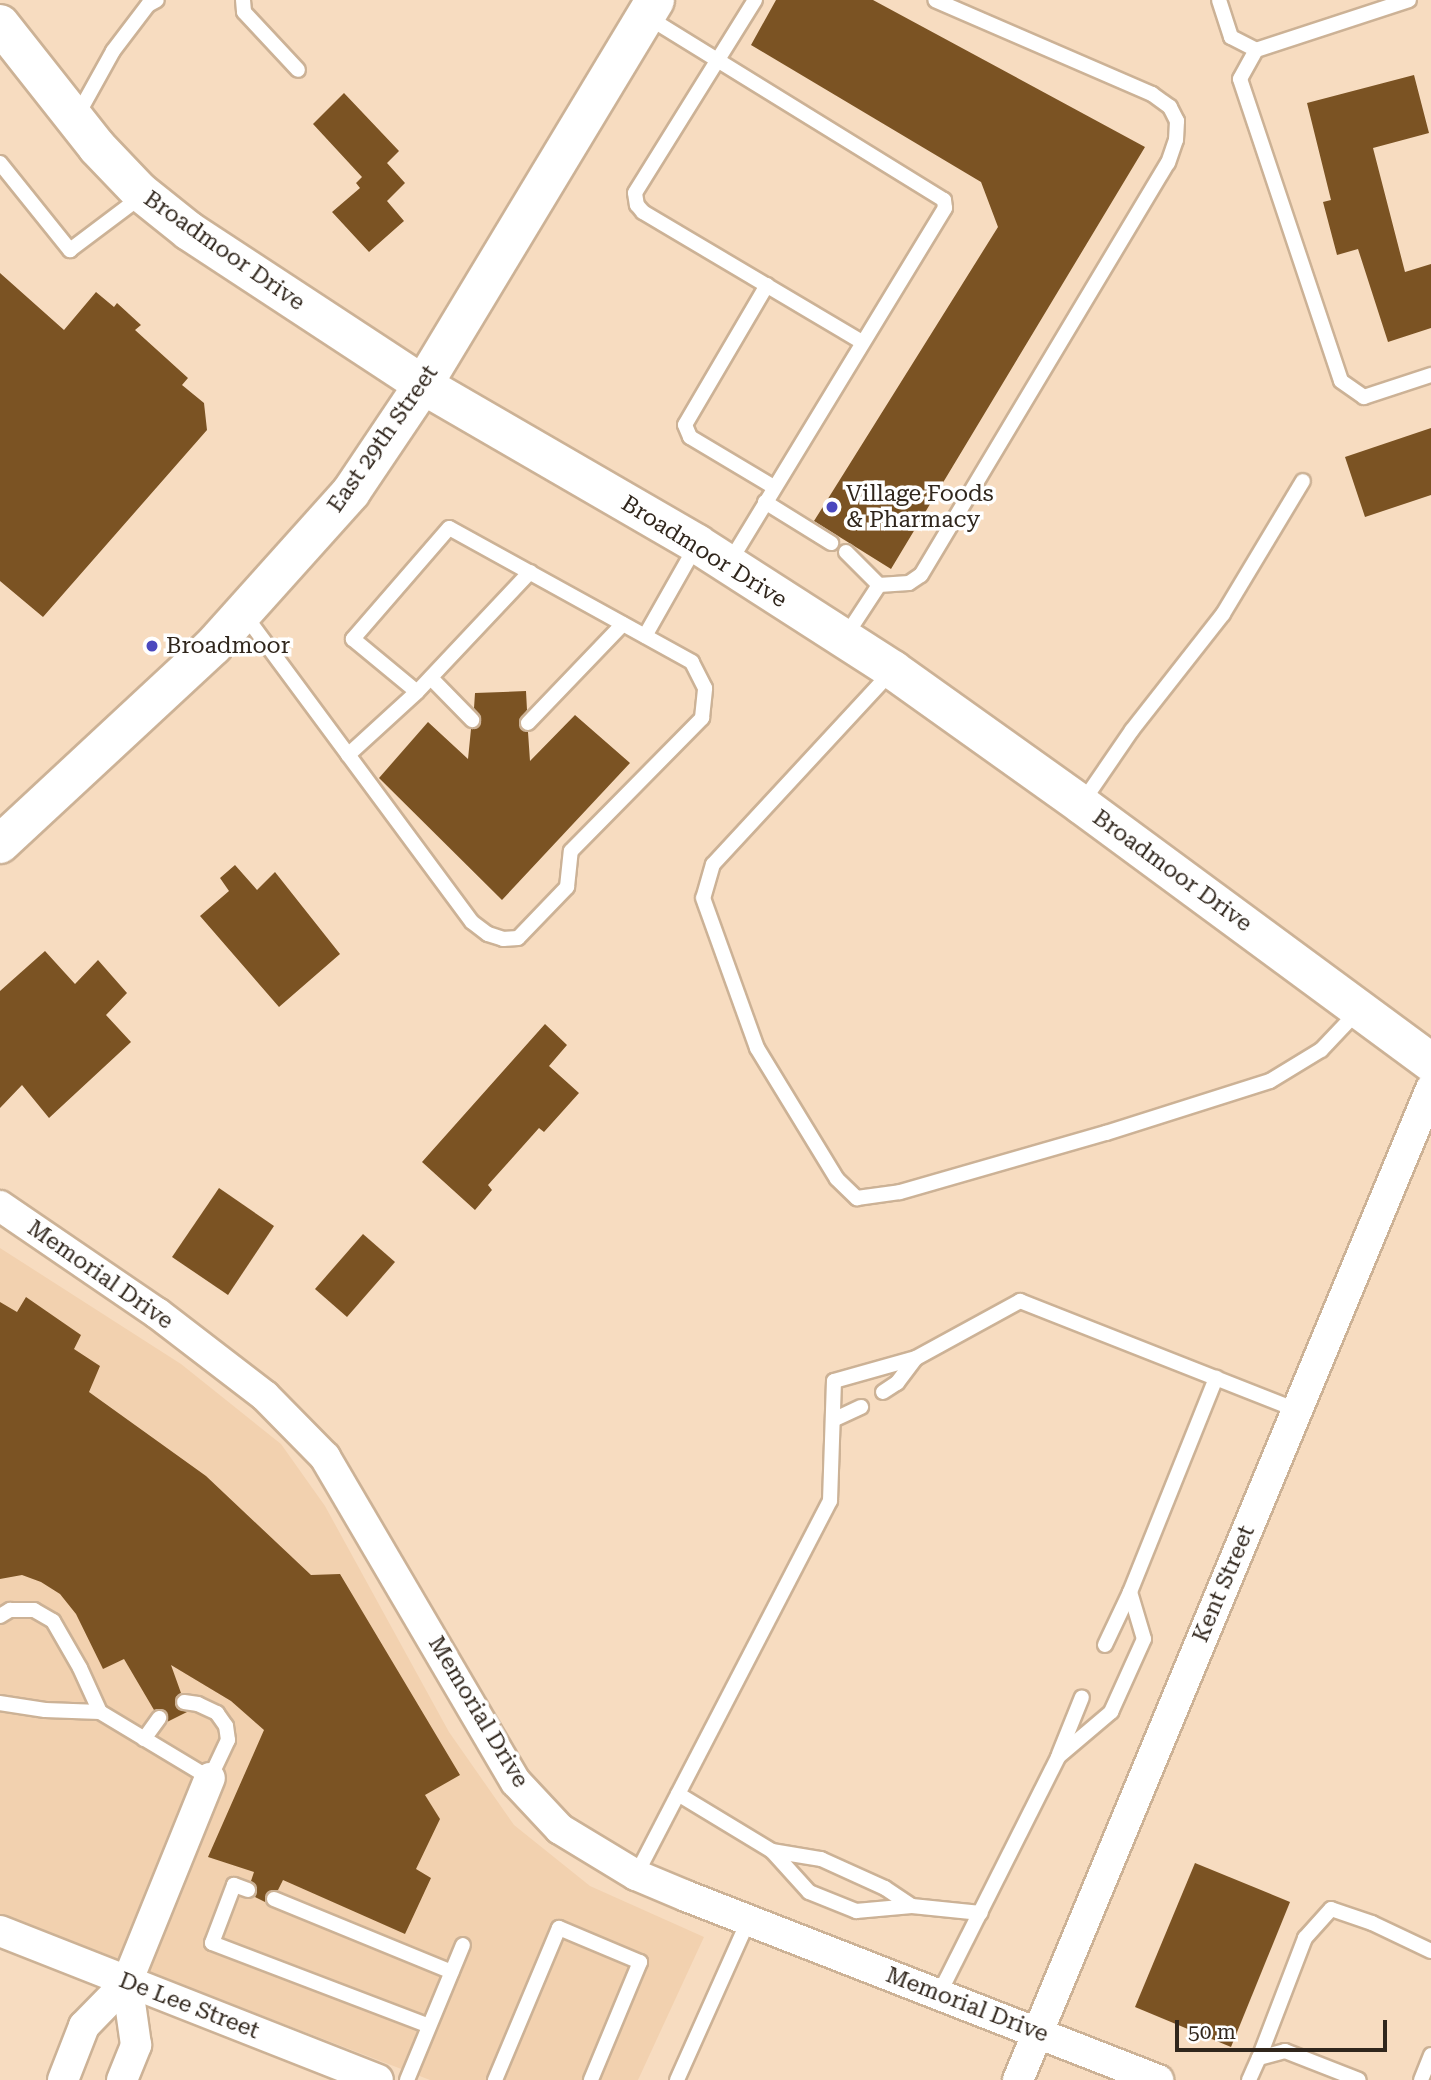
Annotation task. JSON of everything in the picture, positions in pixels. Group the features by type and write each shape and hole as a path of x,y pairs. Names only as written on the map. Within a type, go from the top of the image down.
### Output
{"street":[{"name":"East 29th Street","path":"0,844 213,646 351,492 423,385 651,8"},
{"name":"Broadmoor Drive","path":"0,24 75,120 144,195 217,251 423,385 697,544 893,670 1082,805 1431,1062"},
{"name":"Kent Street","path":"1018,2080 1431,1089"},
{"name":"Memorial Drive","path":"0,1206 158,1313 265,1396 324,1457 516,1782 560,1829 636,1875 1158,2080"},
{"path":"63,2080 84,2026 127,1982 210,1778"},
{"name":"De Lee Street","path":"0,1931 377,2080"},
{"path":"122,2080 136,2045 127,1982"}],"lane":[{"path":"75,120 113,51 148,5 157,0"},
{"path":"243,0 244,12 298,70"},
{"path":"755,0 635,193 637,205 643,212 862,342"},
{"path":"846,552 879,585 909,583 921,575 1168,163 1176,140 1177,121 1170,107 1152,94 935,0"},
{"path":"1219,0 1231,37 1256,50"},
{"path":"1409,0 1256,50 1240,79 1341,381 1364,397 1431,375"},
{"path":"651,8 716,60 944,200 944,208 728,564"},
{"path":"0,163 70,250 144,195"},
{"path":"767,285 685,425 690,437 774,487"},
{"path":"1082,805 1132,730 1223,614 1303,481"},
{"path":"765,502 831,543"},
{"path":"243,613 472,922 488,934 503,939 518,937 567,887 570,851 702,718 705,688 692,662 449,528 353,639 417,692"},
{"path":"645,636 697,544"},
{"path":"348,755 431,678 530,572"},
{"path":"843,640 879,585"},
{"path":"528,723 623,624"},
{"path":"893,670 713,864 703,898 757,1048 836,1178 857,1198 900,1192 1106,1133 1270,1081 1321,1050 1360,1009"},
{"path":"431,678 472,720"},
{"path":"636,1875 830,1501 834,1381 916,1358 1020,1301 1297,1410"},
{"path":"883,1392 897,1383 916,1358"},
{"path":"1105,1645 1130,1592 1216,1378"},
{"path":"832,1420 861,1407"},
{"path":"1058,1757 1111,1712 1144,1639 1130,1592"},
{"path":"0,1615 10,1610 34,1610 53,1621 100,1712"},
{"path":"939,1994 1058,1757 1082,1697"},
{"path":"0,1703 45,1710 100,1712 210,1778 228,1740 226,1726 217,1713 198,1704 184,1702"},
{"path":"144,1739 159,1717"},
{"path":"678,1794 772,1851 809,1892 856,1911 912,1906 981,1913"},
{"path":"772,1851 821,1859 885,1888 912,1906"},
{"path":"247,1890 234,1885 212,1943 429,2026"},
{"path":"274,1899 452,1972"},
{"path":"1249,2080 1305,1938 1331,1909 1372,1923 1431,1951"},
{"path":"677,2080 748,1921"},
{"path":"495,2080 559,1928 640,1962 591,2080"},
{"path":"407,2080 463,1945"},
{"path":"1259,2058 1285,2051 1359,2080"},
{"path":"1422,2080 1431,2055"}],"shaded area":[{"path":"0,1248 181,1364 281,1444 325,1506 449,1732 514,1825 590,1886 704,1937 638,2080 430,2080 0,1915"}],"building":[{"path":"776,0 873,0 1145,147 891,569 814,521 998,227 981,182 751,45"},
{"path":"1414,75 1429,133 1373,148 1405,272 1431,264 1431,328 1388,342 1358,249 1337,255 1323,202 1331,200 1307,103"},
{"path":"344,93 399,151 387,163 405,183 387,201 404,221 369,252 332,212 360,188 356,183 362,177 313,124"},
{"path":"0,273 64,330 96,292 114,307 117,303 141,325 135,330 188,378 182,385 204,403 207,430 43,617 0,581"},
{"path":"1431,428 1431,495 1365,517 1345,457"},
{"path":"526,691 527,710 519,725 528,732 530,761 575,715 630,763 502,900 379,778 428,722 468,759 471,729 478,727 481,722 474,708 475,693"},
{"path":"235,865 257,890 275,872 340,954 279,1007 200,916 229,891 220,878"},
{"path":"45,951 75,984 98,960 127,993 106,1015 131,1042 49,1118 22,1085 0,1108 0,991"},
{"path":"545,1024 567,1045 549,1066 579,1093 544,1132 539,1128 488,1185 492,1190 475,1210 422,1162"},
{"path":"219,1188 274,1226 228,1295 172,1257"},
{"path":"363,1234 395,1262 347,1317 315,1289"},
{"path":"26,1297 81,1335 74,1349 100,1366 89,1392 206,1476 311,1575 340,1574 460,1775 425,1795 440,1819 416,1869 431,1878 405,1934 283,1880 278,1890 268,1892 265,1902 255,1897 257,1888 251,1881 254,1872 208,1857 264,1730 231,1701 171,1665 181,1693 176,1697 175,1705 187,1712 167,1722 167,1713 161,1709 154,1710 124,1659 103,1669 76,1614 60,1594 41,1582 22,1575 0,1579 0,1302 17,1312"},
{"path":"1195,1863 1290,1902 1231,2047 1135,2007"}],"place":[{"name":"Village Foods & Pharmacy","path":"832,507"},
{"name":"Broadmoor","path":"152,646"}]}
